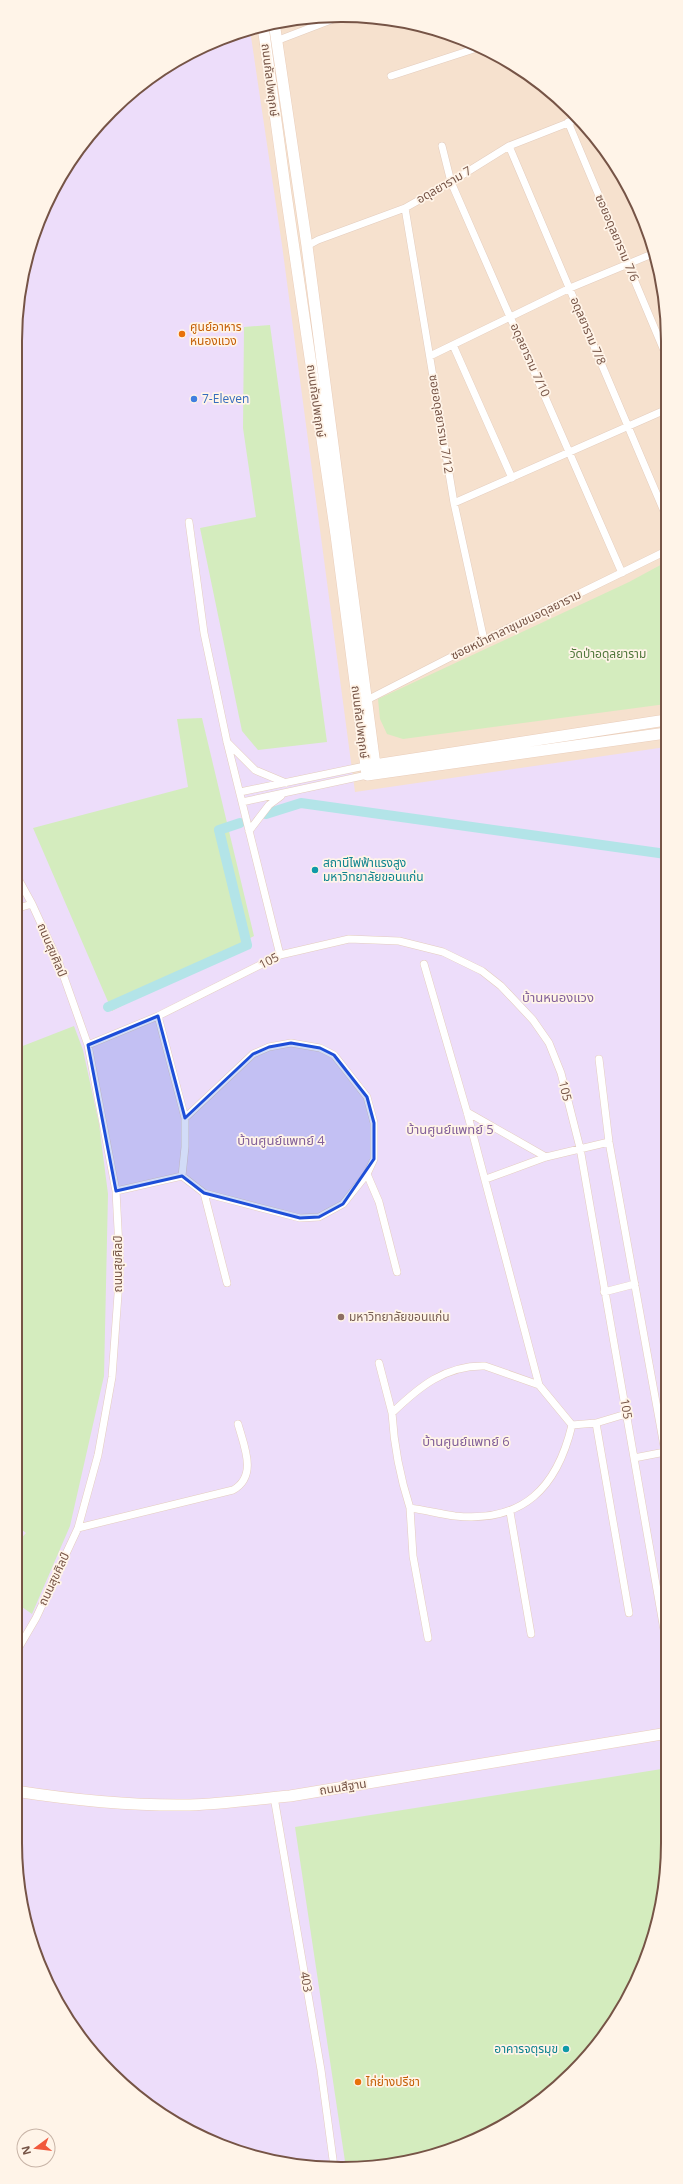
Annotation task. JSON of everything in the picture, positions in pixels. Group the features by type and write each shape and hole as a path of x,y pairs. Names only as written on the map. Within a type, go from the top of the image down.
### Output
{"main road":[{"name":"ถนนกัลปพฤกษ์","path":"275,29 307,246 367,700 371,770"},
{"name":"ถนนกัลปพฤกษ์","path":"264,32 286,194 371,770"},
{"name":"ถนนกัลปพฤกษ์","path":"371,770 661,721"},
{"name":"ถนนกัลปพฤกษ์","path":"371,770 661,733"},
{"name":"ถนนสีฐาน","path":"22,1792 95,1801 157,1805 221,1803 274,1797 661,1734"}],"street":[{"path":"276,41 323,23"},
{"path":"391,76 472,50"},
{"name":"อดุลยาราม 7","path":"307,246 318,240 405,208 451,182 509,146 572,121"},
{"name":"ซอยอดุลยาราม 7/6","path":"568,122 661,343"},
{"name":"อดุลยาราม 7/10","path":"442,146 451,182 571,452 622,573"},
{"name":"อดุลยาราม 7/8","path":"509,146 661,504"},
{"name":"ซอยอดุลยาราม 7/12","path":"405,208 454,503 484,640"},
{"path":"430,356 570,288 649,255"},
{"path":"453,345 512,478"},
{"path":"454,503 661,412"},
{"path":"189,522 204,633 227,742 280,955"},
{"name":"ซอยหน้าศาลาชุมชนอดุลยาราม","path":"367,700 484,640 661,554"},
{"path":"227,742 255,770 286,783"},
{"path":"240,792 286,783 371,770"},
{"path":"242,802 289,793 371,770"},
{"path":"249,831 269,805 289,793"},
{"name":"ถนนสุขศิลป์","path":"22,886 32,904 59,963 88,1045 116,1191 120,1267 112,1376 98,1455 78,1528 36,1618 22,1642"},
{"path":"22,907 32,904"},
{"name":"105","path":"88,1045 158,1016 280,955 349,940 399,941 443,952 482,971 517,1001 533,1020 548,1043 561,1073 580,1148 661,1612"},
{"path":"424,964 486,1179 539,1385 572,1425"},
{"path":"158,1016 185,1118 185,1147 182,1176"},
{"path":"182,1176 204,1193 300,1218 319,1217 343,1204 367,1174 374,1159 374,1123 368,1097 334,1055 320,1048 291,1043 269,1046 253,1054 185,1118"},
{"path":"599,1059 608,1142 661,1430"},
{"path":"467,1112 546,1158"},
{"path":"486,1179 546,1158 608,1142"},
{"path":"367,1174 379,1202 397,1272"},
{"path":"116,1191 182,1176"},
{"path":"204,1193 227,1283"},
{"path":"604,1292 635,1284"},
{"path":"380,1363 392,1413 393,1437 401,1478 410,1508 413,1556 428,1638"},
{"path":"392,1413 442,1374 462,1367 485,1366 539,1385"},
{"path":"572,1425 596,1423 626,1414"},
{"path":"596,1423 629,1614"},
{"path":"78,1528 233,1490 240,1486 245,1480 248,1470 238,1424"},
{"path":"410,1508 455,1516 474,1517 510,1512 531,1500 552,1477 572,1425"},
{"path":"634,1458 661,1453"},
{"path":"510,1512 531,1634"},
{"name":"403","path":"274,1797 321,2070 333,2162"}],"highlighted area":[{"path":"158,1016 185,1118 253,1054 269,1047 291,1043 320,1048 334,1055 367,1097 374,1123 374,1159 343,1204 319,1217 300,1218 204,1193 182,1176 116,1191 88,1045"}],"shaded area":[{"path":"342,22 383,25 404,28 444,39 483,55 519,76 536,88 552,101 582,131 607,164 628,200 644,239 655,279 661,342 661,1617 22,356 22,332 229,43 279,28"},
{"name":"มหาวิทยาลัยขอนแก่น","path":"251,35 282,245 355,792 661,748 661,1842 655,1905 637,1965 607,2020 582,2053 552,2083 536,2096 501,2119 464,2138 404,2156 342,2162 279,2156 219,2138 182,2119 147,2096 131,2083 101,2053 76,2020 46,1965 28,1905 22,1842 22,342 25,300 33,259 46,219 76,164 101,131 131,101 164,76 219,46"}],"green space":[{"path":"270,325 327,742 258,750 242,731 200,528 256,517 243,428 244,327"},
{"name":"วัดป่าอดุลยาราม","path":"661,565 661,705 403,739 387,734 380,719 378,699 629,582"},
{"path":"202,718 254,936 112,1011 33,828 188,787 177,719"},
{"path":"74,1026 83,1050 99,1124 108,1194 104,1376 70,1526 32,1614 22,1607 22,1537 26,1533 22,1530 22,1046"},
{"path":"661,1769 661,1842 655,1905 637,1965 607,2020 582,2053 552,2083 519,2108 464,2138 404,2156 345,2162 295,1827"}],"waterway":[{"path":"266,814 301,803 661,853"},
{"path":"108,1007 247,945 219,830 240,823"}],"place":[{"name":"ศูนย์อาหาร หนองแวง","path":"182,334"},
{"name":"7-Eleven","path":"194,399"},
{"name":"สถานีไฟฟ้าแรงสูง มหาวิทยาลัยขอนแก่น","path":"315,870"},
{"name":"มหาวิทยาลัยขอนแก่น","path":"341,1317"},
{"name":"อาคารจตุรมุข","path":"566,2049"},
{"name":"ไก่ย่างปรีชา","path":"358,2082"}],"district":[{"name":"บ้านหนองแวง","path":"558,997"},
{"name":"บ้านศูนย์แพทย์ 5","path":"450,1129"},
{"name":"บ้านศูนย์แพทย์ 4","path":"281,1140"},
{"name":"บ้านศูนย์แพทย์ 6","path":"466,1441"}]}
